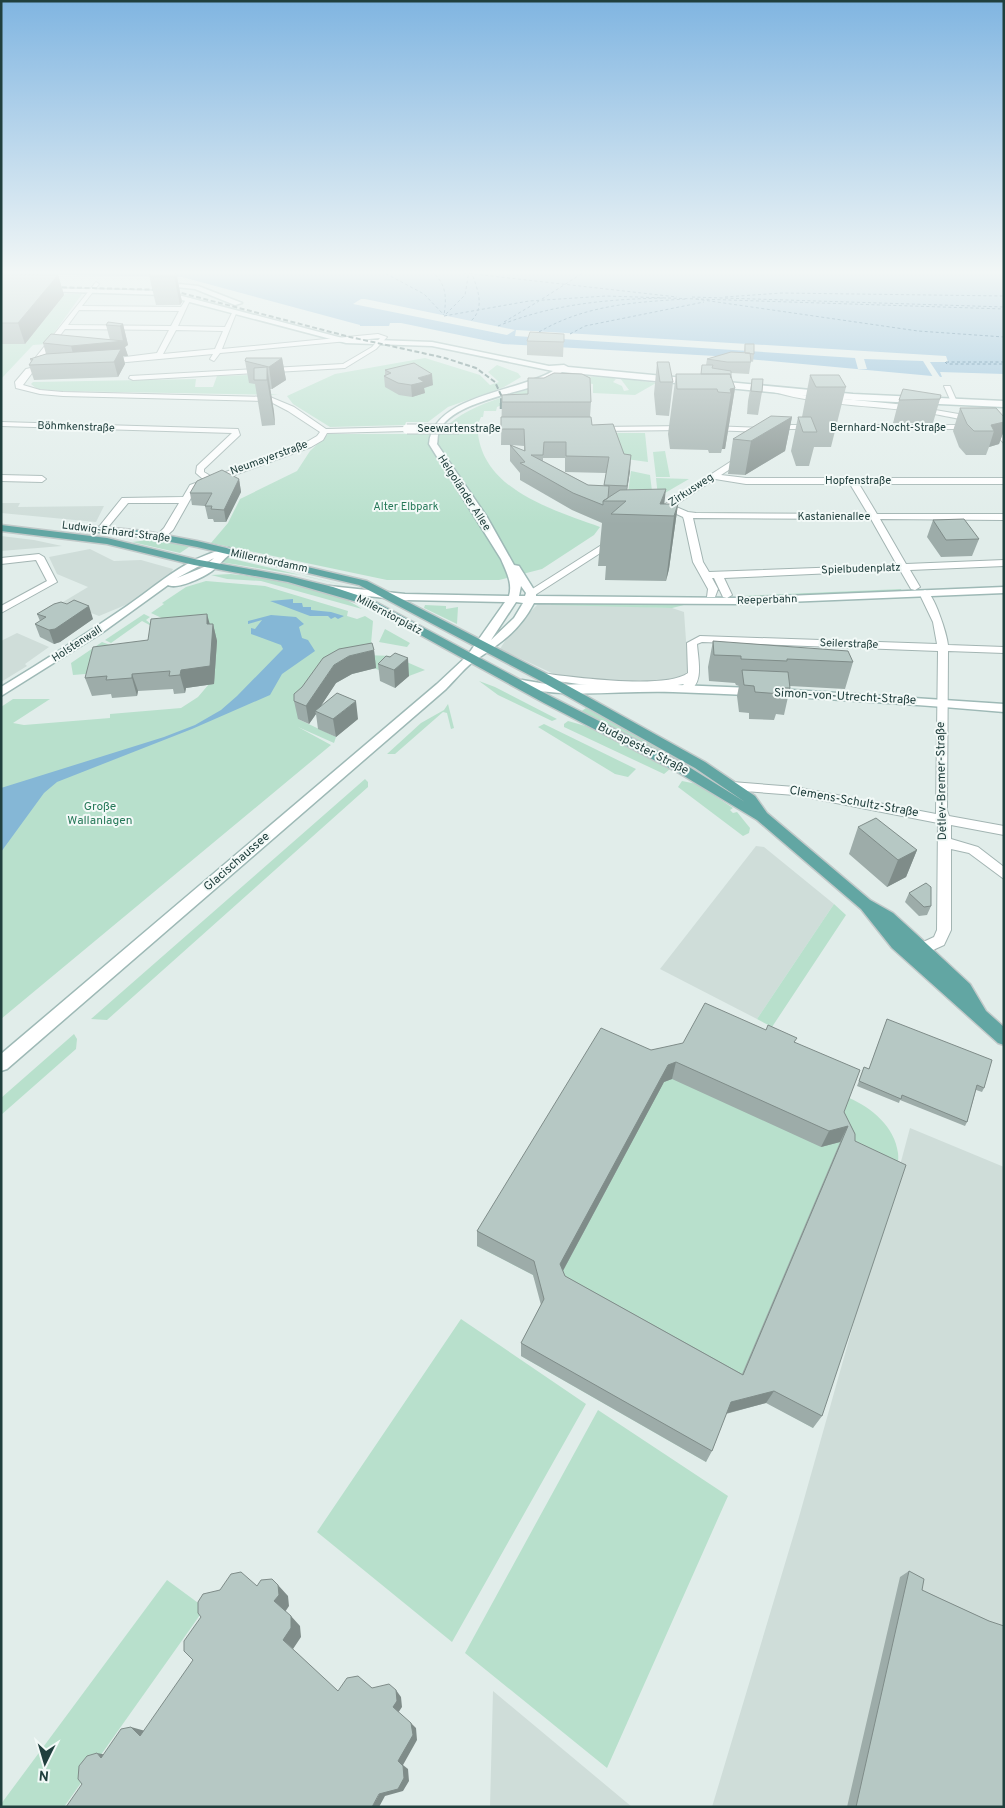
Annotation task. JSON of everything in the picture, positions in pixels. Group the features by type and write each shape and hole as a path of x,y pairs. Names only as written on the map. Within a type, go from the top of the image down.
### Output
{"main road":[{"path":"484,355 523,364 557,367"},
{"path":"504,355 577,371 800,392 1004,404"},
{"path":"523,364 533,371 538,379"},
{"name":"Helgoländer Allee","path":"530,596 522,576 507,560 439,456 432,438 438,424 447,416 538,379 557,367"},
{"name":"Helgoländer Allee","path":"538,379 577,371"},
{"name":"Ludwig-Erhard-Straße","path":"1,520 160,536 229,551"},
{"name":"Ludwig-Erhard-Straße","path":"1,528 90,539 194,562"},
{"path":"90,539 160,536"},
{"name":"Millerntordamm","path":"194,562 207,556 229,551 363,583"},
{"name":"Holstenwall","path":"151,594 213,565 229,551"},
{"name":"Helgoländer Allee","path":"507,560 516,583 514,596"},
{"name":"Millerntordamm","path":"194,562 273,576 329,589"},
{"name":"Holstenwall","path":"1,692 151,594 194,562"},
{"name":"Millerntorplatz","path":"363,583 412,591 514,596"},
{"name":"Millerntorplatz","path":"363,583 484,647"},
{"name":"Reeperbahn","path":"530,596 711,595 1004,583"},
{"name":"Millerntorplatz","path":"329,589 387,596 530,596"},
{"name":"Millerntorplatz","path":"329,589 368,602 471,658"},
{"name":"Reeperbahn","path":"530,596 706,602 1004,590"},
{"path":"484,647 514,596"},
{"path":"471,658 484,647 501,638 527,607 530,596"},
{"name":"Budapester Straße","path":"484,647 541,676 700,765 750,799 762,817"},
{"name":"Budapester Straße","path":"471,658 684,770 739,805 762,817 866,904 878,923 917,952 952,994 978,1011 1004,1038"},
{"name":"Glacischaussee","path":"1,1064 423,702 471,658"},
{"name":"Budapester Straße","path":"522,684 546,690 566,690"},
{"path":"605,713 602,700 616,687"},
{"name":"Simon-von-Utrecht-Straße","path":"566,690 616,687 686,688 942,702 1004,708"}],"street":[{"path":"43,355 36,362 53,365 29,370 19,382 20,387 63,394 270,399 291,410 324,432"},
{"path":"100,363 182,355"},
{"path":"211,374 215,355"},
{"path":"132,378 344,366 358,355"},
{"path":"947,388 955,402"},
{"path":"777,390 795,396 935,411 978,420 992,427 1004,441"},
{"path":"800,392 810,398"},
{"name":"Böhmkenstraße","path":"1,424 235,431 237,433 201,466 200,474 210,480"},
{"name":"Bernhard-Nocht-Straße","path":"703,428 767,434 777,427 1004,427"},
{"path":"589,429 694,428"},
{"name":"Seewartenstraße","path":"324,432 407,429 529,429"},
{"name":"Neumayerstraße","path":"160,536 170,527 192,487 308,445 320,438 324,432"},
{"name":"Zirkusweg","path":"655,515 756,448"},
{"name":"Hopfenstraße","path":"713,476 746,481 1004,482"},
{"path":"1,478 42,479"},
{"path":"853,481 872,517 915,587"},
{"path":"101,530 125,500 184,500"},
{"name":"Kastanienallee","path":"666,506 686,516 1004,517"},
{"path":"686,516 689,520 698,562 713,589 711,595"},
{"path":"530,596 624,534"},
{"path":"1,561 40,558 52,582 1,610"},
{"name":"Spielbudenplatz","path":"706,575 1004,563"},
{"path":"718,575 727,594"},
{"name":"Detlev-Bremer-Straße","path":"917,952 939,941 943,934 944,820 941,810 943,647 942,635 937,620 925,600 925,594"},
{"name":"Seilerstraße","path":"694,674 692,643 695,640 1004,650"},
{"path":"541,676 580,682 667,684 686,680 694,674"},
{"path":"686,688 692,684 694,674"},
{"name":"Clemens-Schultz-Straße","path":"732,786 795,791 1004,831"},
{"path":"944,842 980,854 1004,874"}],"shaded area":[{"path":"1,503 20,503 18,507 104,506 96,522 1,513"},
{"path":"1,536 34,540 62,546 1,551"},
{"path":"90,549 114,561 141,560 173,569 169,578 128,604 99,616 63,602 88,587 57,574 49,557"},
{"path":"539,603 672,608 684,612 689,683 575,678 554,674 500,649 511,631"},
{"path":"17,633 49,647 25,664 27,666 1,682 1,641"},
{"path":"756,846 764,847 834,904 757,1019 660,969"},
{"path":"910,1128 1004,1167 1004,1807 712,1807 799,1517 874,1251 877,1251"},
{"path":"493,1691 632,1807 490,1807"}],"green space":[{"path":"1,355 23,355 1,379"},
{"path":"425,358 480,375 490,385 499,382 488,372 497,365 518,373 521,377 504,387 448,407 428,422 406,422 405,425 330,427 293,404 287,396 335,374"},
{"path":"249,375 262,393 279,395 61,391 37,389 31,384 33,382 196,379 195,387 213,387 217,376"},
{"path":"580,376 616,379 613,382 622,386 624,391 629,390 620,378 656,383 635,395 593,393 593,384 585,383"},
{"path":"555,383 497,407 496,411 484,411 483,417 481,417 478,424 449,424 485,403"},
{"path":"598,433 645,433 648,462 626,459"},
{"name":"Alter Elbpark","path":"328,434 478,434 483,454 494,470 508,484 524,496 543,505 600,527 594,535 542,569 499,580 387,580 211,543 228,523 240,499 297,471 310,451"},
{"path":"665,451 670,477 656,477 653,452"},
{"path":"631,471 650,475 653,499 626,508"},
{"path":"656,478 689,479 658,497"},
{"path":"156,539 192,545 180,553 132,542"},
{"path":"224,557 301,575 220,562"},
{"path":"231,574 281,581 317,589 349,601 362,609 261,581 227,579 211,575"},
{"name":"Große Wallanlagen","path":"206,581 265,586 348,611 347,616 357,619 365,616 373,621 371,644 363,644 364,655 393,656 425,670 409,676 397,671 392,675 363,664 353,665 298,719 336,737 334,743 298,727 331,745 1,1019 1,707 13,699 50,699 13,723 24,725 110,718 110,714 181,708 198,697 209,684 166,620 151,613 186,587"},
{"path":"901,589 902,592 742,599 741,596"},
{"path":"552,603 684,605 672,608 551,605"},
{"path":"425,605 446,606 446,609 458,607 457,624 424,608"},
{"path":"144,614 150,617 146,620 157,629 142,621 111,643 105,640"},
{"path":"385,629 410,643 407,647 379,642"},
{"path":"102,642 113,646 97,673 73,675 71,663"},
{"path":"479,681 495,687 557,719 552,721 498,695"},
{"path":"448,704 454,728 451,729 447,713 443,712 395,754 387,754 421,723 444,710"},
{"path":"586,708 705,772 745,802 703,774 599,721 579,713"},
{"path":"568,721 589,727 670,769 664,774 564,727 564,724"},
{"path":"544,724 636,769 628,777 615,774 538,727"},
{"path":"365,779 368,782 368,787 107,1020 91,1019"},
{"path":"682,781 697,784 733,808 730,810 733,813 737,812 750,828 749,833 743,836 678,787"},
{"path":"834,904 846,915 772,1027 757,1019"},
{"path":"74,1034 77,1039 76,1049 1,1115 1,1098"},
{"path":"599,1045 849,1098 866,1107 881,1119 892,1135 898,1153 896,1180 813,1428 762,1400 726,1410 706,1462 521,1356 545,1309 533,1275 477,1246"},
{"path":"461,1319 586,1404 452,1642 317,1532"},
{"path":"598,1410 728,1496 607,1768 465,1653"},
{"path":"167,1580 205,1608 64,1807 1,1807 1,1804"}],"water":[{"path":"704,355 1004,355 1004,374 940,372 942,377"},
{"path":"293,599 293,603 302,603 303,607 311,607 311,610 331,612 344,616 338,619 335,617 331,619 328,616 310,616 270,601"},
{"path":"271,615 296,617 304,624 299,627 302,638 308,640 315,651 282,674 270,695 192,729 57,782 44,793 1,852 1,788 164,737 195,725 221,710 283,649 281,645 251,634 251,628 255,629 262,620 248,624 248,621"}],"pier":[{"path":"814,355 936,355 946,356 948,362 930,362 940,377 933,377 923,361 864,359 867,369 858,369 855,358"}],"building":[{"path":"42,355 118,355 114,362 29,365 33,359 30,359"},
{"path":"719,355 750,355 751,362 727,362 707,359"},
{"path":"246,358 282,358 269,367 245,361"},
{"path":"657,362 669,362 673,382 660,382"},
{"path":"414,363 432,374 418,378 424,382 411,385 398,383 384,376 391,373 385,370"},
{"path":"702,365 713,365 712,368 731,371 731,378 730,374 701,374"},
{"path":"267,367 267,380 254,380 254,368"},
{"path":"554,373 582,374 590,378 591,402 502,402 502,395 528,394 528,378 544,378"},
{"path":"676,374 730,374 735,388 730,389 731,393 718,392 717,389 677,389"},
{"path":"810,375 839,375 846,387 816,387"},
{"path":"752,379 763,379 762,392 751,391"},
{"path":"903,389 941,395 940,399 899,400"},
{"path":"960,408 996,408 1004,417 1004,422 991,425 994,431 974,431 967,424"},
{"path":"771,416 792,417 751,441 733,439"},
{"path":"501,417 591,417 592,425 613,424 624,454 631,455 627,486 604,485 609,457 566,456 566,442 544,442 543,455 531,455 588,485 609,486 608,498 603,501 603,505 573,493 520,463 525,462 510,445 525,451 524,429 501,429"},
{"path":"798,417 811,417 817,432 803,432"},
{"path":"222,470 239,479 224,510 211,509 212,506 205,506 212,493 190,493 197,481"},
{"path":"666,489 660,504 678,504 674,516 611,514 626,501 603,501 620,490"},
{"path":"964,519 979,539 946,540 933,520"},
{"path":"74,600 89,606 55,629 49,630 35,624 46,617 37,614 54,604 61,602 67,604"},
{"path":"207,614 207,624 213,624 210,666 181,670 180,675 169,676 170,671 132,674 132,678 106,680 107,676 85,678 93,647 148,640 151,619"},
{"path":"713,641 848,651 853,662 741,659 741,656 714,655"},
{"path":"372,643 374,650 349,656 334,665 306,706 294,701 294,694 302,687 323,658 339,649"},
{"path":"395,653 408,658 394,670 378,664 386,656 390,657"},
{"path":"742,670 788,672 790,688 780,688 781,694 755,692 754,686 744,685"},
{"path":"337,693 356,701 333,719 315,711"},
{"path":"876,818 917,850 898,860 858,827"},
{"path":"926,883 931,887 931,906 924,907 909,893"},
{"path":"705,1003 766,1030 768,1025 797,1038 794,1042 860,1070 844,1112 855,1134 855,1141 906,1165 822,1416 774,1391 731,1402 712,1451 521,1343 544,1299 534,1261 477,1231 601,1028 651,1050 683,1043","holes":["676,1062 829,1131 848,1126 743,1375 565,1276 560,1264 668,1065"]},
{"path":"887,1019 992,1060 984,1088 977,1085 967,1122 902,1095 901,1099 859,1081 864,1067 869,1069"},
{"path":"909,1571 924,1579 922,1590 1004,1626 1004,1807 856,1807"},
{"path":"241,1572 257,1586 261,1580 272,1579 278,1585 279,1595 274,1601 291,1616 291,1628 283,1640 338,1691 347,1678 358,1676 372,1688 389,1684 396,1690 397,1701 393,1707 411,1723 413,1735 398,1761 403,1766 404,1778 398,1789 379,1794 372,1807 66,1807 82,1784 78,1779 79,1766 87,1756 97,1753 101,1758 121,1729 131,1727 140,1736 193,1660 184,1651 184,1641 201,1617 198,1613 198,1602 203,1594 220,1590 231,1574"}],"ferry route":[{"path":"945,362 947,364 1004,364"},
{"path":"946,362 1004,362"}],"railway":[{"path":"433,355 476,368 495,382 501,395 501,412"}]}
